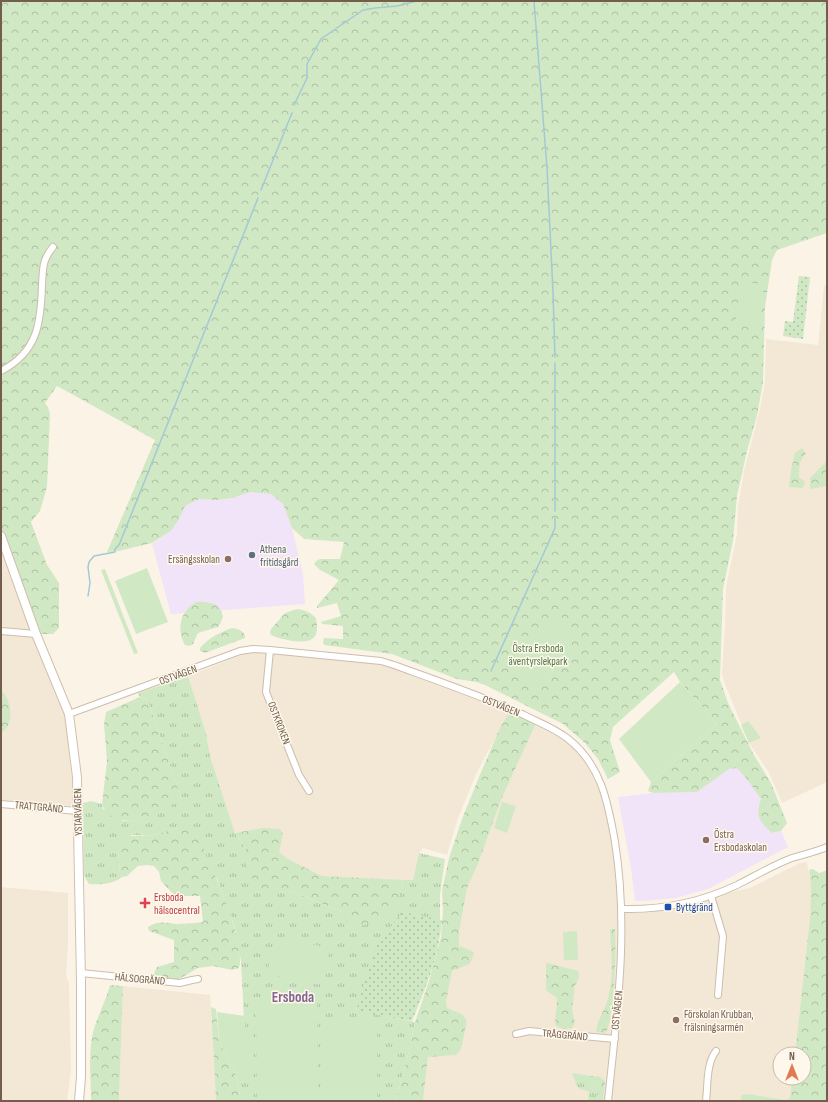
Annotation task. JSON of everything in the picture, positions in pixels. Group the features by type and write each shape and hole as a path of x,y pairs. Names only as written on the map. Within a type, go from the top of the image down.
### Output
{"street":[{"path":"1,371 18,360 33,342 39,324 42,303 43,264 46,256 53,248"},
{"name":"YSTARVÄGEN","path":"1,536 36,634 69,714 77,777 81,973 81,1077 79,1101"},
{"path":"1,631 36,634"},
{"name":"OSTVÄGEN","path":"69,714 240,651 253,649 380,661 511,709 567,738 580,750 595,770 606,798 618,861 622,909 621,970 608,1101"},
{"name":"OSTKROKEN","path":"270,650 266,692 299,775 309,791"},
{"name":"TRATTGRÄND","path":"1,804 77,811"},
{"path":"622,909 639,910 668,907 711,896 736,886 792,858 827,847"},
{"path":"711,896 723,936 718,995"},
{"name":"HÄLSOGRÄND","path":"81,973 180,983 198,980"},
{"name":"TRÅGGRÄND","path":"516,1034 529,1031 614,1039"},
{"path":"706,1101 710,1066 712,1057 716,1051"}],"shaded area":[{"path":"827,282 827,782 782,803 768,771 749,743 722,674 726,587 737,534 738,507 744,471 760,409 765,381 766,339 818,345 824,287"},
{"name":"Ersängsskolan","path":"250,492 271,494 283,504 292,528 303,574 305,604 171,614 152,544 171,531 185,506 199,499 216,500 233,498"},
{"path":"1,536 69,714 68,748 72,780 73,806 1,800"},
{"path":"273,653 380,664 511,709 477,772 458,818 447,855 423,848 419,853 413,880 322,876 288,859 278,852 283,834 262,828 235,833 210,756 206,733 188,676 244,654"},
{"path":"537,721 565,738 578,751 594,772 605,799 611,828 622,909 639,910 750,888 800,863 807,862 811,888 810,918 796,1046 772,1046 772,1086 791,1086 790,1098 786,1100 748,1094 740,1101 423,1101 428,1057 455,1055 462,1014 447,1008 446,1002 452,971 470,964 470,950 459,946 459,933 467,888 478,864 501,800"},
{"name":"Östra Ersbodaskolan","path":"737,768 761,799 758,808 772,833 781,831 788,847 708,889 676,898 635,901 631,868 618,797 653,793 697,792 729,769"},
{"path":"1,887 68,893 66,976 69,983 71,1069 67,1101 1,1101"},
{"path":"123,986 210,995 216,1101 119,1101"}],"green space":[{"path":"1,1 827,1 827,233 777,250 772,260 765,307 763,382 757,416 747,451 737,496 733,541 723,589 720,680 728,703 754,755 771,783 787,823 781,831 772,833 761,822 758,810 761,799 737,768 729,769 697,792 653,793 648,791 651,782 717,724 680,682 674,672 613,727 610,740 620,772 608,779 598,759 585,743 563,724 485,685 457,679 392,654 324,645 324,638 343,639 343,626 322,624 321,622 341,616 337,603 317,608 317,606 339,580 320,570 314,564 320,559 340,559 344,542 304,539 292,528 283,504 271,494 250,492 233,498 216,500 199,499 185,506 171,531 152,543 119,551 107,552 155,440 57,386 45,403 50,414 47,487 40,511 31,522 47,565 59,583 59,628 53,634 36,634 1,536","holes":["570,624 561,656 548,678"]},
{"path":"799,276 810,277 803,339 783,336 785,321 793,322"},
{"path":"740,282 764,284 760,324 736,321"},
{"path":"802,448 806,454 799,467 799,477 805,482 803,488 789,487 795,453"},
{"path":"827,457 827,486 810,489 810,478 825,463"},
{"path":"147,568 168,622 136,634 115,581"},
{"path":"105,569 138,653 134,654 101,570"},
{"path":"196,602 214,604 221,611 222,615 218,627 198,633 193,644 189,646 185,645 182,639 180,627 186,610"},
{"path":"297,609 312,614 316,618 316,635 312,639 308,641 285,640 271,635 271,629 285,613"},
{"name":"Östra Ersboda äventyrslekpark","path":"560,616 570,624 572,644 569,653 561,656 548,678 521,686 517,672 516,644"},
{"path":"232,628 241,631 245,638 205,653 200,651 203,644 211,638"},
{"path":"188,676 206,733 210,756 235,833 273,890 289,890 342,911 400,893 403,880 413,880 419,853 445,859 440,895 440,920 403,913 356,1010 415,1022 396,1101 240,1101 236,1075 250,1075 250,1040 245,1040 241,961 235,928 217,879 178,828 151,836 132,835 118,849 120,874 122,877 115,881 107,884 89,884 84,876 83,803 91,801 102,804 103,809 123,821 138,820 164,811 181,797 147,699 140,697 138,693"},
{"path":"680,682 717,724 651,782 619,739"},
{"path":"1,690 5,694 10,706 10,719 5,730 1,733"},
{"path":"140,697 147,699 181,797 165,811 157,815 139,820 121,820 106,812 102,804 107,761 104,724 106,712"},
{"path":"511,709 537,721 501,800 478,864 467,888 459,933 459,946 474,953 470,964 452,971 446,1002 447,1008 462,1014 467,1021 461,1049 456,1055 428,1057 423,1101 396,1101 415,1022 429,981 441,937 443,910 442,891 449,858 462,819 479,777 499,730"},
{"path":"748,721 761,738 749,743 741,725"},
{"path":"502,802 516,806 507,833 494,828"},
{"path":"178,828 195,835 203,847 235,928 240,957 239,968 232,970 213,966 198,968 174,982 155,981 154,973 157,967 174,962 174,940 149,931 148,927 159,923 180,924 203,922 200,896 175,896 161,881 159,872 154,866 138,866 127,876 122,877 120,874 118,849 123,836 151,836"},
{"path":"262,828 280,829 283,834 279,852 288,859 322,876 403,880 396,904 386,914 379,918 364,925 356,926 350,924 345,919 342,911 289,890 257,888 242,856 246,849 235,833"},
{"path":"813,869 819,873 827,870 827,1101 740,1101 742,1095 748,1094 786,1100 790,1098 791,1086 812,1086 812,1046 796,1046 810,918 811,888 809,870"},
{"path":"403,912 442,920 435,959 412,1021 356,1011 377,943"},
{"path":"610,929 615,929 615,968 612,1006 606,1033 596,1032 611,986 612,962"},
{"path":"577,931 578,960 564,960 563,932"},
{"path":"275,937 330,948 323,985 267,974"},
{"path":"547,963 578,971 579,976 575,985 572,1010 575,1023 572,1028 564,1029 555,1024 557,998 547,991 546,988"},
{"path":"110,985 123,986 119,1101 91,1101 91,1040"},
{"path":"317,1002 318,1098 257,1098 256,1003"},
{"path":"211,1007 216,1009 219,1041 236,1075 240,1101 216,1101"},
{"path":"217,1012 245,1016 245,1040 250,1040 250,1075 236,1075 219,1041"},
{"path":"323,1022 377,1022 377,1101 323,1101"},
{"path":"572,1073 591,1076 591,1080 597,1090 597,1101 588,1101 589,1091 578,1088"},
{"path":"591,1076 600,1077 605,1081 603,1101 597,1101 597,1090 591,1080"}],"waterway":[{"path":"294,105 307,78 307,64 321,39 363,10 397,6 417,1"},
{"path":"534,1 547,168 555,357"},
{"path":"261,190 292,113"},
{"path":"88,596 90,583 88,567 89,562 94,556 115,552 115,549 119,545 258,198"},
{"path":"555,363 555,511"},
{"path":"491,671 555,528 555,518"}],"place":[{"name":"Athena fritidsgård","path":"252,555"},
{"name":"Ersängsskolan","path":"228,559"},
{"name":"Östra Ersbodaskolan","path":"706,840"},
{"name":"Ersboda hälsocentral","path":"145,903"},
{"name":"Byttgränd","path":"668,907"},
{"name":"Förskolan Krubban, frälsningsarmén","path":"676,1020"}],"district":[{"name":"Ersboda","path":"293,997"}]}
